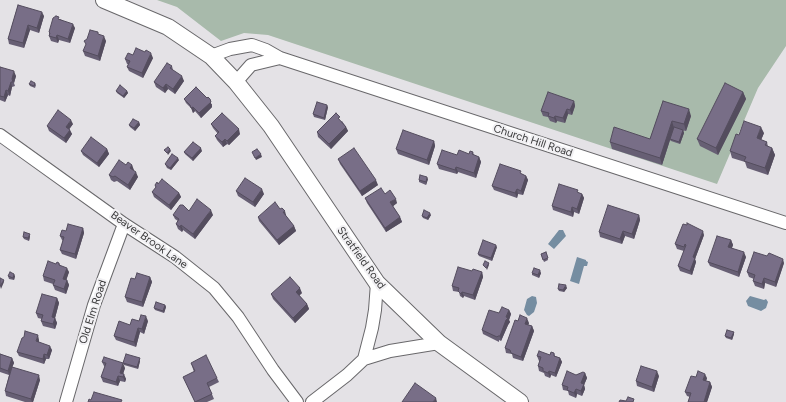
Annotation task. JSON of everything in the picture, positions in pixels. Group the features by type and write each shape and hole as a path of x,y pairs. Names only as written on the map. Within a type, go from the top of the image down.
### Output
{"main road":[{"name":"Stratfield Road","path":"104,0 168,27 211,56 236,82 270,126 377,283 439,342 520,402"}],"street":[{"name":"Church Hill Road","path":"211,56 230,49 252,45 266,50 280,58 786,222"},
{"path":"236,82 251,65 280,58"},
{"name":"Beaver Brook Lane","path":"0,135 124,224 175,257 214,288 238,317 273,370 297,402"},
{"name":"Old Elm Road","path":"66,402 94,305 124,224"},
{"path":"364,358 372,328 377,283"},
{"path":"312,402 347,375 364,358 390,351 439,342"}],"green space":[{"path":"157,0 786,0 786,46 758,88 717,184 268,35 244,33 221,41 177,7"}],"water":[{"path":"559,230 563,230 566,236 554,249 548,244"},
{"path":"577,257 588,262 587,266 584,266 579,284 570,281"},
{"path":"532,296 536,297 537,303 534,312 529,316 524,310 527,299"},
{"path":"750,296 764,300 766,299 768,302 766,308 761,311 748,306 746,301"}],"building":[{"path":"18,5 42,12 37,28 28,25 23,43 8,39"},
{"path":"56,16 59,17 58,19 73,24 68,39 57,35 56,38 49,36 53,18"},
{"path":"90,30 98,32 98,34 104,36 98,56 83,51 86,44 84,41 87,39"},
{"path":"136,48 145,52 146,50 151,53 142,73 127,67 130,61 125,59 128,53 133,55"},
{"path":"167,63 172,66 170,68 182,76 173,89 166,84 163,88 154,82"},
{"path":"0,67 14,71 12,79 13,82 11,82 8,91 6,90 4,97 0,96"},
{"path":"31,81 35,83 34,86 29,84"},
{"path":"725,83 743,92 716,148 697,139"},
{"path":"120,85 127,91 123,96 116,91"},
{"path":"196,87 210,99 211,102 199,113 193,107 191,108 184,99"},
{"path":"548,92 574,101 570,110 567,109 563,118 555,116 554,118 548,116 549,113 541,111"},
{"path":"663,101 689,109 684,124 672,121 660,158 610,142 614,127 650,139"},
{"path":"317,102 327,105 324,118 313,114"},
{"path":"58,110 71,120 66,127 70,130 64,138 47,126"},
{"path":"222,113 239,129 227,141 225,139 222,142 215,136 219,132 211,124"},
{"path":"336,113 340,117 338,118 346,127 329,144 317,132"},
{"path":"133,119 139,122 134,128 129,125"},
{"path":"744,121 761,127 757,138 767,142 765,145 772,148 765,168 744,161 746,157 730,151 736,134 739,135"},
{"path":"674,127 683,130 679,142 670,139"},
{"path":"403,130 434,141 427,160 396,149"},
{"path":"91,137 107,149 97,163 81,151"},
{"path":"193,142 201,148 192,158 184,152"},
{"path":"168,147 170,149 167,153 164,150"},
{"path":"354,148 376,180 360,191 338,159"},
{"path":"257,149 261,154 255,158 252,152"},
{"path":"442,150 457,155 459,150 469,154 470,151 473,152 472,154 479,157 474,173 456,167 455,170 437,164"},
{"path":"172,154 178,158 170,168 165,164"},
{"path":"119,160 126,165 128,162 132,165 130,168 136,172 128,185 115,176 113,177 109,175"},
{"path":"500,164 521,171 520,173 526,176 521,191 517,189 515,193 492,186"},
{"path":"420,175 427,177 426,182 419,180"},
{"path":"245,178 262,189 253,202 236,191"},
{"path":"162,179 179,193 169,205 152,192 156,187 155,185 157,182 158,184"},
{"path":"559,184 578,190 577,192 582,194 577,209 572,207 571,212 552,206"},
{"path":"381,188 385,194 390,190 396,199 390,202 400,217 385,228 365,198"},
{"path":"197,199 211,210 193,234 181,225 180,227 176,224 179,219 173,215 180,205 183,205 189,211"},
{"path":"275,202 280,209 282,208 285,211 283,212 294,226 277,240 258,217"},
{"path":"608,205 639,215 632,234 623,231 620,239 599,232"},
{"path":"424,210 430,213 427,218 422,216"},
{"path":"687,223 703,231 693,257 695,258 690,271 678,266 686,245 685,244 684,247 675,244 683,224 687,225"},
{"path":"68,224 83,228 75,254 60,250 64,237 60,236 62,230 66,231"},
{"path":"24,232 30,234 28,238 23,237"},
{"path":"717,236 731,240 728,247 744,252 738,272 708,262"},
{"path":"483,240 496,245 491,258 478,254"},
{"path":"546,252 548,258 543,260 541,254"},
{"path":"754,252 767,256 769,253 783,259 775,282 764,278 762,284 753,281 755,275 747,272"},
{"path":"48,261 56,264 57,262 59,265 67,268 63,279 67,280 64,289 53,285 55,280 43,276"},
{"path":"485,261 489,263 486,268 483,265"},
{"path":"458,267 482,272 473,295 462,292 461,294 458,291 459,288 452,286"},
{"path":"534,268 540,270 538,275 532,273"},
{"path":"10,272 14,274 13,278 8,276"},
{"path":"137,273 150,277 142,302 125,297 131,278 135,279"},
{"path":"290,277 300,288 296,292 307,304 293,318 271,294"},
{"path":"0,278 4,280 0,286"},
{"path":"559,284 566,285 563,290 558,289"},
{"path":"42,294 57,298 52,317 55,318 53,324 41,321 43,315 36,313"},
{"path":"156,302 165,305 163,311 154,308"},
{"path":"502,307 509,310 506,317 508,318 500,336 497,337 482,330 489,310 499,313"},
{"path":"141,315 146,316 142,329 138,328 134,342 114,336 119,321 130,325 132,319 139,321"},
{"path":"520,315 527,318 525,324 532,326 521,357 511,353 510,350 505,348 515,320 518,321"},
{"path":"727,330 734,332 731,338 725,336"},
{"path":"25,331 38,335 36,341 50,346 47,355 44,354 43,359 17,352 22,338 24,337"},
{"path":"539,351 550,355 551,352 554,353 554,356 560,358 555,373 543,371 543,368 538,366 541,357 537,356"},
{"path":"0,354 12,358 8,371 0,368"},
{"path":"126,354 140,358 137,367 123,363"},
{"path":"206,355 217,378 207,383 212,394 195,402 183,377 195,371 191,363"},
{"path":"104,357 123,363 120,373 124,374 123,377 118,376 116,382 101,377 106,363 102,362"},
{"path":"641,366 657,371 652,387 636,381"},
{"path":"12,367 39,375 31,399 5,391"},
{"path":"567,371 576,375 583,372 585,373 581,383 584,384 581,391 576,389 574,393 567,390 568,387 562,385"},
{"path":"698,371 705,374 703,380 710,382 704,402 688,402 691,393 685,392 691,376 696,377"},
{"path":"415,383 436,398 433,402 402,402"},
{"path":"94,392 122,400 121,402 88,402 89,399 91,400"},
{"path":"628,397 634,399 633,402 619,402 620,400 626,401"}]}
